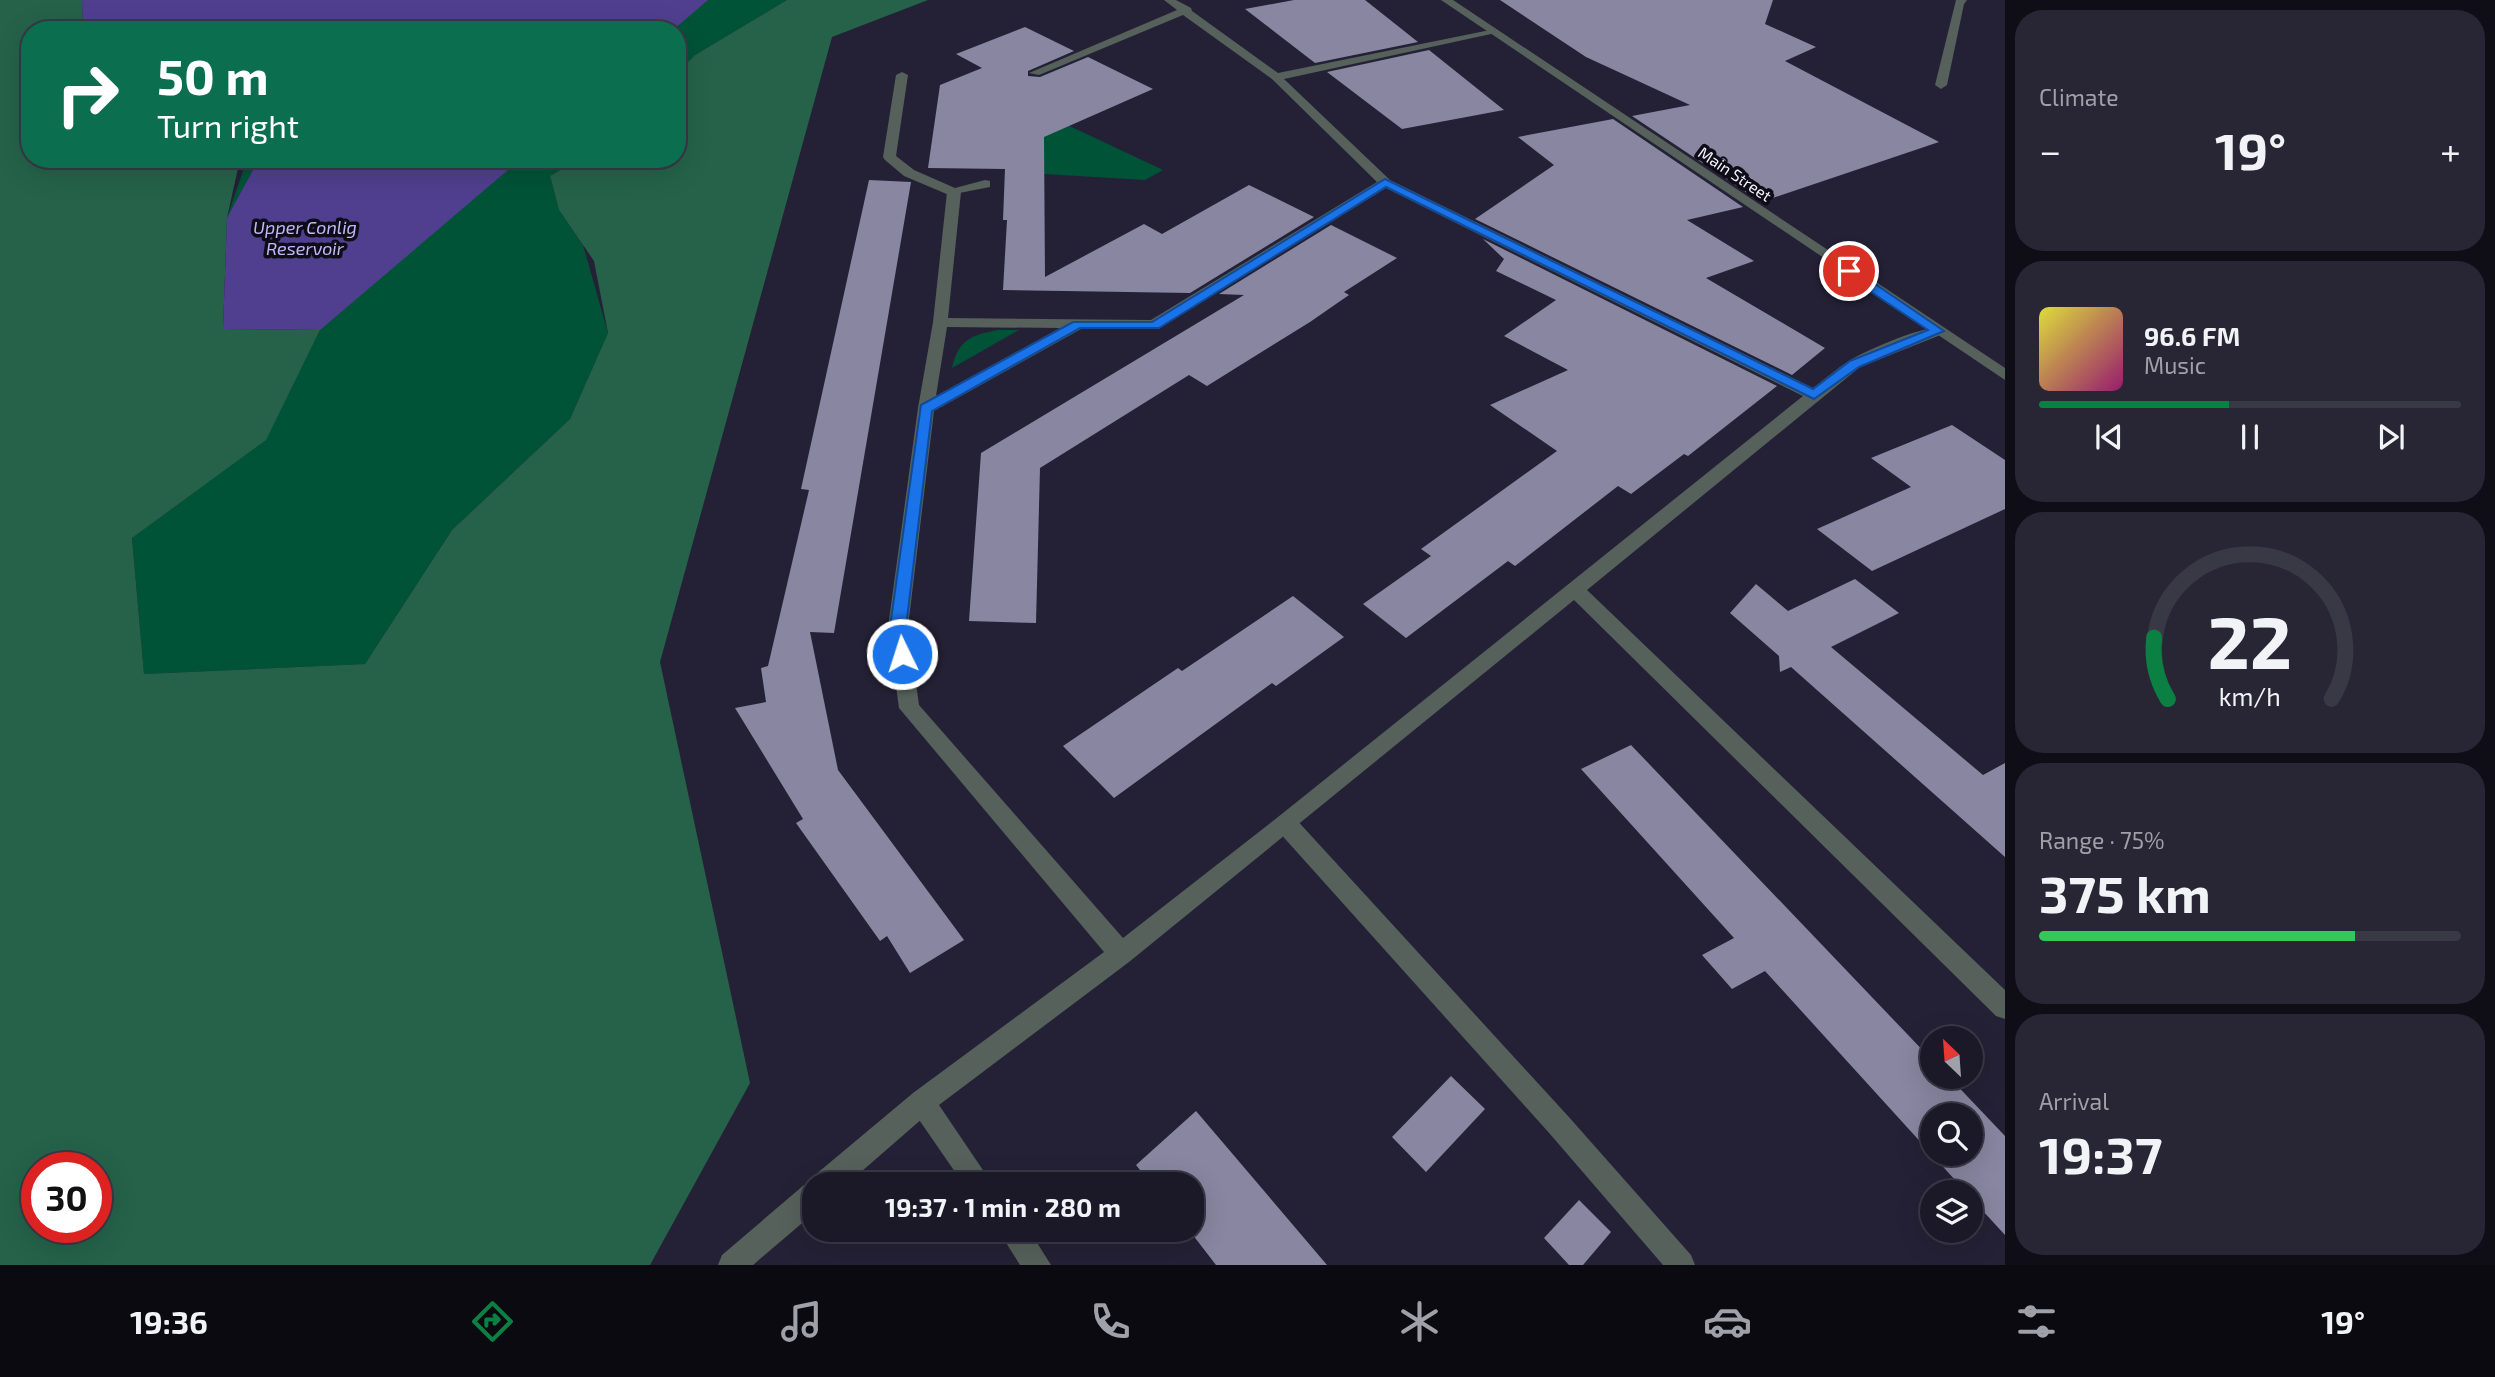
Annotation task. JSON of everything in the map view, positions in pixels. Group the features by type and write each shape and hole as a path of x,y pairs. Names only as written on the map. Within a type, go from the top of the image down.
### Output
{"street":[{"path":"1169,0 1187,10 1276,77 1385,183 1814,395"},
{"name":"Main Street","path":"1446,0 2005,375"},
{"path":"1941,85 1959,3 1962,0"},
{"path":"1035,74 1187,10"},
{"path":"1276,77 1491,31"},
{"path":"902,75 889,157 909,173 954,192 985,184"},
{"path":"940,322 1154,325 1385,183"},
{"path":"954,192 940,322 926,408 898,627 909,708 1121,954"},
{"path":"926,408 1077,324"},
{"path":"840,1172 922,1102 1121,954 1286,824 1814,395 1855,364 1938,331"},
{"path":"1574,589 2005,1007"},
{"path":"1286,824 1559,1125 1681,1265"},
{"path":"922,1102 972,1172"},
{"path":"732,1265 802,1205"},
{"path":"1021,1242 1037,1265"}],"green space":[{"path":"0,0 82,0 83,21 21,21 21,168 238,168 227,218 223,329 320,330 266,440 132,538 144,674 365,664 452,530 570,419 608,333 594,261 559,210 550,176 564,168 686,168 686,64 695,55 787,0 928,0 832,37 660,662 750,1083 650,1265 0,1265"},
{"path":"82,0 787,0 695,55 686,64 686,21 83,21"},
{"path":"1044,114 1163,170 1145,180 1013,172"},
{"path":"244,168 564,168 550,176 559,210 583,245 608,333 570,419 452,530 365,664 144,674 132,538 265,440 320,330 227,218"},
{"path":"998,330 1019,330 952,368 958,351 967,340"}],"water":[{"path":"82,0 708,0 684,21 83,21"},
{"name":"Upper Conlig Reservoir","path":"254,168 510,168 320,330 223,329 227,218"}],"building":[{"path":"1294,0 1365,0 1418,42 1315,63 1245,9"},
{"path":"1500,0 1773,0 1765,24 1816,47 1785,61 1939,142 1761,202 1632,116 1690,105 1586,57"},
{"path":"1025,27 1074,51 1028,71 1028,76 1040,77 1088,57 1153,89 1044,137 1045,277 1144,224 1162,234 1249,185 1314,217 1190,293 1003,290 1007,220 1003,220 1005,169 928,168 940,85 982,68 956,54"},
{"path":"1429,50 1504,110 1402,129 1327,72"},
{"path":"1613,119 1743,207 1687,220 1754,261 1706,278 1825,348 1792,375 1475,219 1554,165 1518,137"},
{"path":"869,180 911,182 834,633 810,632 838,770 964,940 910,973 887,936 880,941 796,823 803,819 735,708 766,702 761,668 768,666 809,490 801,489"},
{"path":"1331,225 1397,258 1344,292 1349,295 1310,322 1207,386 1189,375 1040,468 1036,623 969,621 981,453 1244,295 1219,294"},
{"path":"1483,239 1777,386 1688,456 1684,454 1631,494 1618,486 1515,566 1508,561 1406,638 1363,604 1431,556 1421,549 1557,451 1490,405 1568,370 1504,336 1556,300 1496,271 1504,259"},
{"path":"1952,425 2005,460 2005,509 1872,571 1817,529 1911,487 1871,458"},
{"path":"1855,579 1899,613 1831,647 1983,775 2005,763 2005,857 1791,667 1780,672 1779,656 1730,613 1756,584 1788,611"},
{"path":"1293,596 1344,637 1276,686 1272,683 1114,798 1063,746 1178,668 1182,671"},
{"path":"1631,745 1920,1047 1920,1089 1960,1089 1974,1103 1920,1103 1920,1141 1765,971 1732,989 1702,955 1734,938 1581,769"},
{"path":"1451,1076 1485,1109 1426,1172 1392,1137"},
{"path":"1196,1111 1327,1265 1216,1265 1198,1242 1204,1242 1204,1172 1142,1172 1136,1165"},
{"path":"1983,1113 2005,1136 2005,1235 1983,1211 1983,1180 1955,1180 1942,1166 1983,1166"},
{"path":"1579,1200 1611,1232 1583,1265 1569,1265 1544,1238"}],"route":[{"path":"902,654 898,627 926,408 1077,324 1154,325 1385,183 1814,395 1855,364 1938,331 1849,271"}]}
